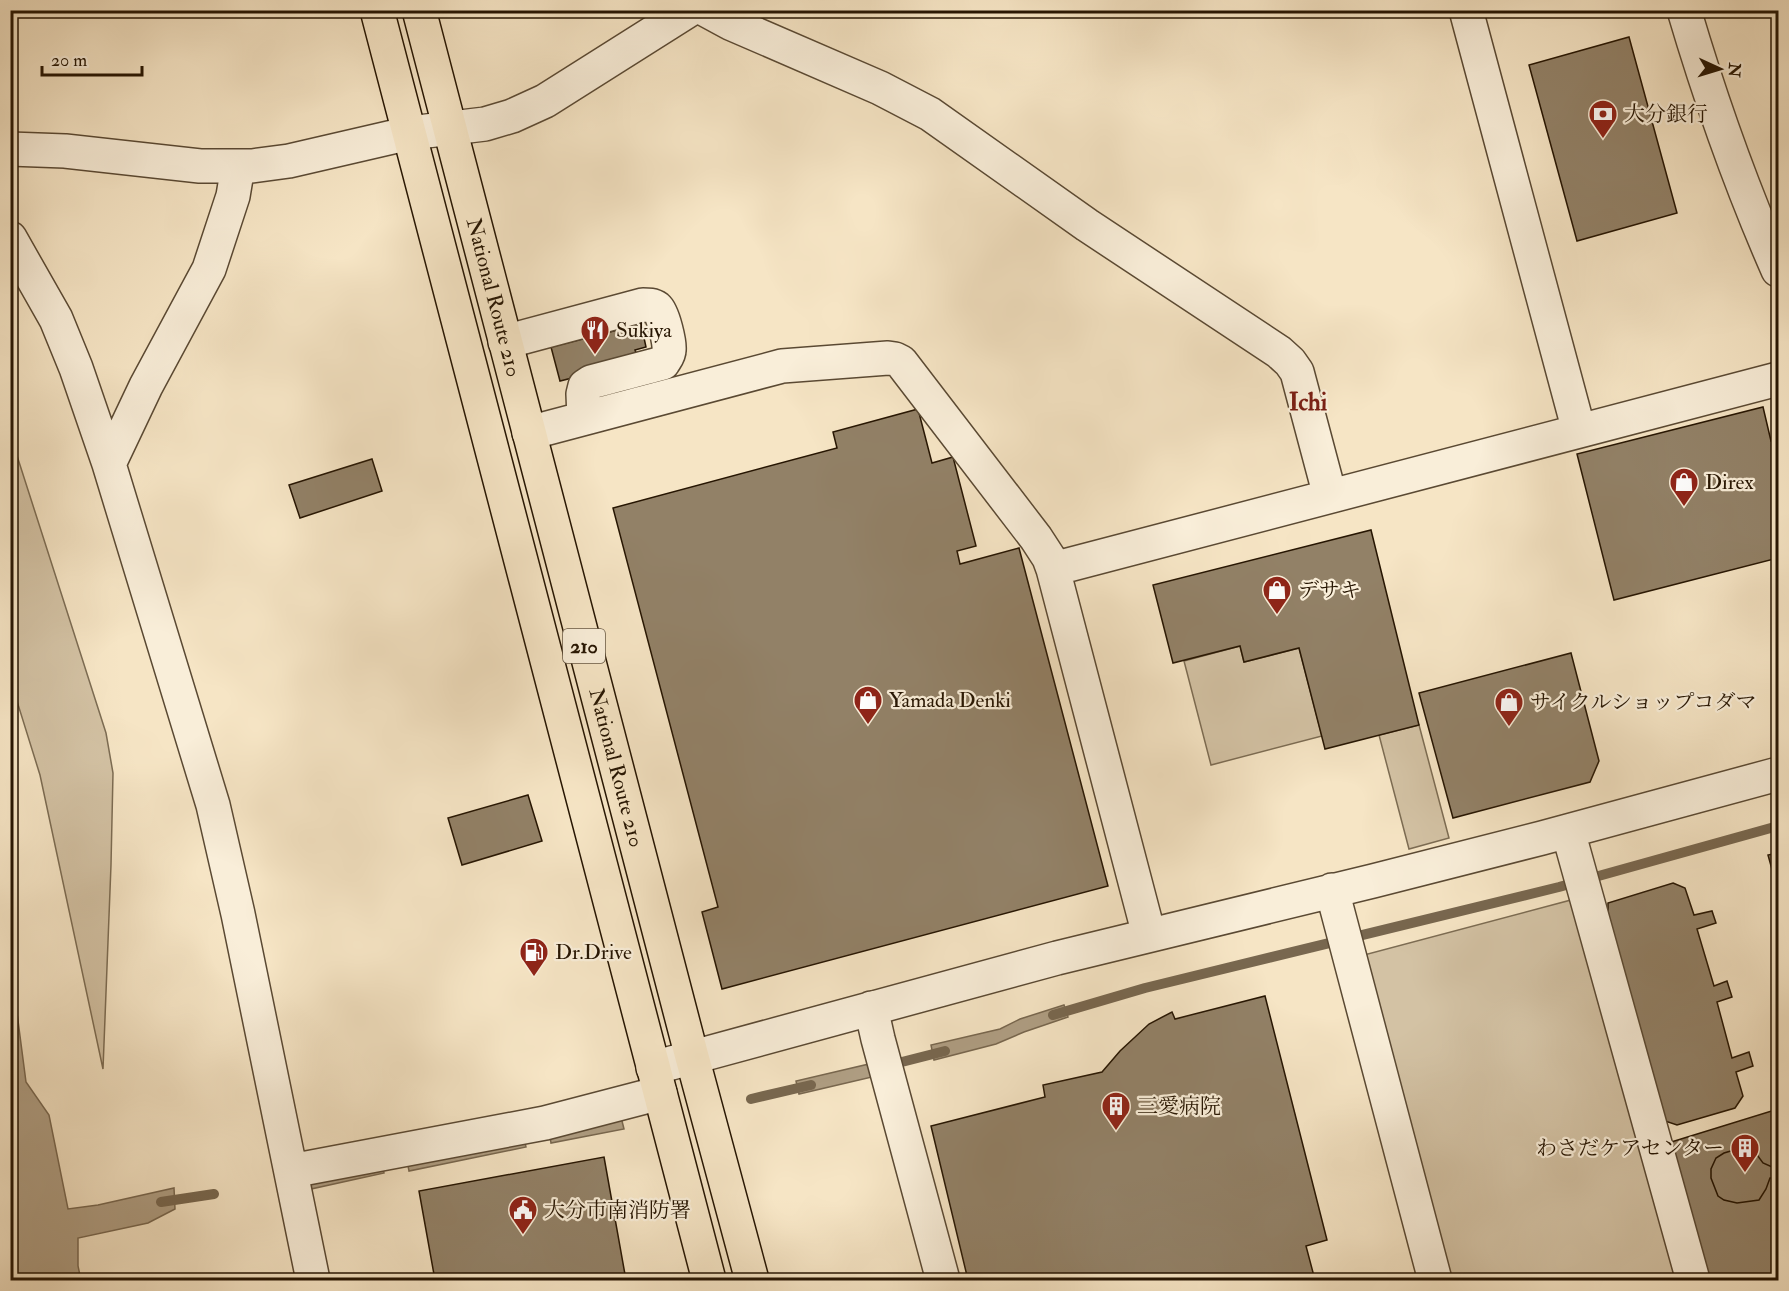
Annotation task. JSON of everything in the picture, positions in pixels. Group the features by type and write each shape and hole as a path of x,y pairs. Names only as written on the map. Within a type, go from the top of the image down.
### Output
{"highway":[{"name":"National Route 210","path":"376,10 709,1281"},
{"name":"National Route 210","path":"421,11 448,128 752,1281"}],"street":[{"path":"10,149 65,151 200,166 265,165 410,133 485,124 545,101 689,10"},
{"path":"706,10 730,23 880,88 930,114 1126,251 1279,352 1297,372 1330,496"},
{"path":"1466,10 1579,431"},
{"path":"1684,10 1732,156 1779,270"},
{"path":"109,464 146,386 209,269 233,196 238,166"},
{"path":"10,238 66,340 109,464 213,805 238,914 313,1281"},
{"path":"505,342 643,305 658,308 670,347 668,357 663,363 591,382 585,386 584,418"},
{"path":"529,433 782,366 845,360 895,359 901,362 1049,558 1149,935"},
{"path":"1053,570 1779,379"},
{"path":"291,1171 582,1115 657,1080 692,1057 1149,935 1336,905 1572,845 1779,774"},
{"path":"1572,845 1693,1281"},
{"path":"1336,905 1435,1281"},
{"path":"871,1008 943,1281"}],"shaded area":[{"path":"11,437 106,733 113,773 103,1069 40,775 11,682"},
{"path":"1240,646 1244,662 1299,648 1322,736 1211,765 1184,661"},
{"path":"1419,725 1449,838 1409,849 1379,735"},
{"path":"1571,900 1676,1280 1450,1280 1364,955"},
{"path":"11,967 26,1082 49,1115 68,1209 98,1205 174,1188 175,1209 148,1223 78,1238 78,1266 81,1280 11,1280"},
{"path":"1064,1005 1068,1017 996,1044 934,1060 931,1045 1000,1029 1020,1019"},
{"path":"869,1064 872,1077 799,1094 796,1081"},
{"path":"621,1117 624,1129 551,1143 549,1129"},
{"path":"523,1135 526,1147 409,1171 406,1155"},
{"path":"381,1159 384,1173 311,1189 308,1173"}],"building":[{"name":"大分銀行","path":"1629,37 1677,213 1577,241 1529,65"},
{"name":"Sukiya","path":"641,324 646,347 635,350 639,361 560,381 551,347"},
{"name":"Direx","path":"1763,407 1771,441 1775,440 1778,455 1778,558 1614,600 1577,454"},
{"name":"Yamada Denki","path":"918,409 932,463 953,457 976,546 957,551 960,564 1019,548 1108,886 722,989 702,912 718,907 613,508 837,448 833,432"},
{"path":"372,459 382,491 300,518 289,485"},
{"name":"デサキ","path":"1371,530 1419,725 1325,749 1299,648 1244,662 1240,646 1173,663 1153,585"},
{"name":"サイクルショップコダマ","path":"1571,653 1599,761 1590,782 1453,818 1419,693"},
{"path":"528,795 542,841 462,865 448,818"},
{"path":"1778,853 1778,891 1768,855"},
{"path":"1673,883 1685,888 1694,915 1712,911 1716,923 1697,929 1714,986 1727,981 1732,997 1717,1002 1732,1058 1749,1052 1753,1066 1736,1072 1743,1096 1735,1108 1677,1125 1662,1120 1608,918 1608,903"},
{"name":"三愛病院","path":"1265,996 1327,1240 1306,1246 1315,1280 968,1280 931,1126 1045,1097 1043,1085 1102,1072 1120,1051 1149,1024 1172,1012 1175,1019"},
{"path":"1778,1109 1778,1280 1707,1280 1668,1143"},
{"name":"わさだケアセンター","path":"1741,1148 1755,1152 1763,1163 1772,1167 1778,1165 1778,1189 1776,1178 1770,1178 1759,1200 1737,1203 1718,1196 1711,1178 1711,1169 1716,1158"},
{"name":"大分市南消防署","path":"604,1157 626,1280 435,1280 419,1191"}],"waterway":[{"path":"1053,1015 1145,988 1559,887 1778,826"},
{"path":"890,1065 945,1051"},
{"path":"751,1099 811,1085"},
{"path":"161,1202 214,1194"}],"place":[{"name":"大分銀行","path":"1603,140"},
{"name":"Sukiya","path":"595,356"},
{"name":"Direx","path":"1684,508"},
{"name":"デサキ","path":"1277,616"},
{"name":"Yamada Denki","path":"868,726"},
{"name":"サイクルショップコダマ","path":"1509,728"},
{"name":"Dr.Drive","path":"534,978"},
{"name":"三愛病院","path":"1116,1132"},
{"name":"わさだケアセンター","path":"1745,1174"},
{"name":"大分市南消防署","path":"523,1236"}],"district":[{"name":"Ichi","path":"1308,402"}]}
